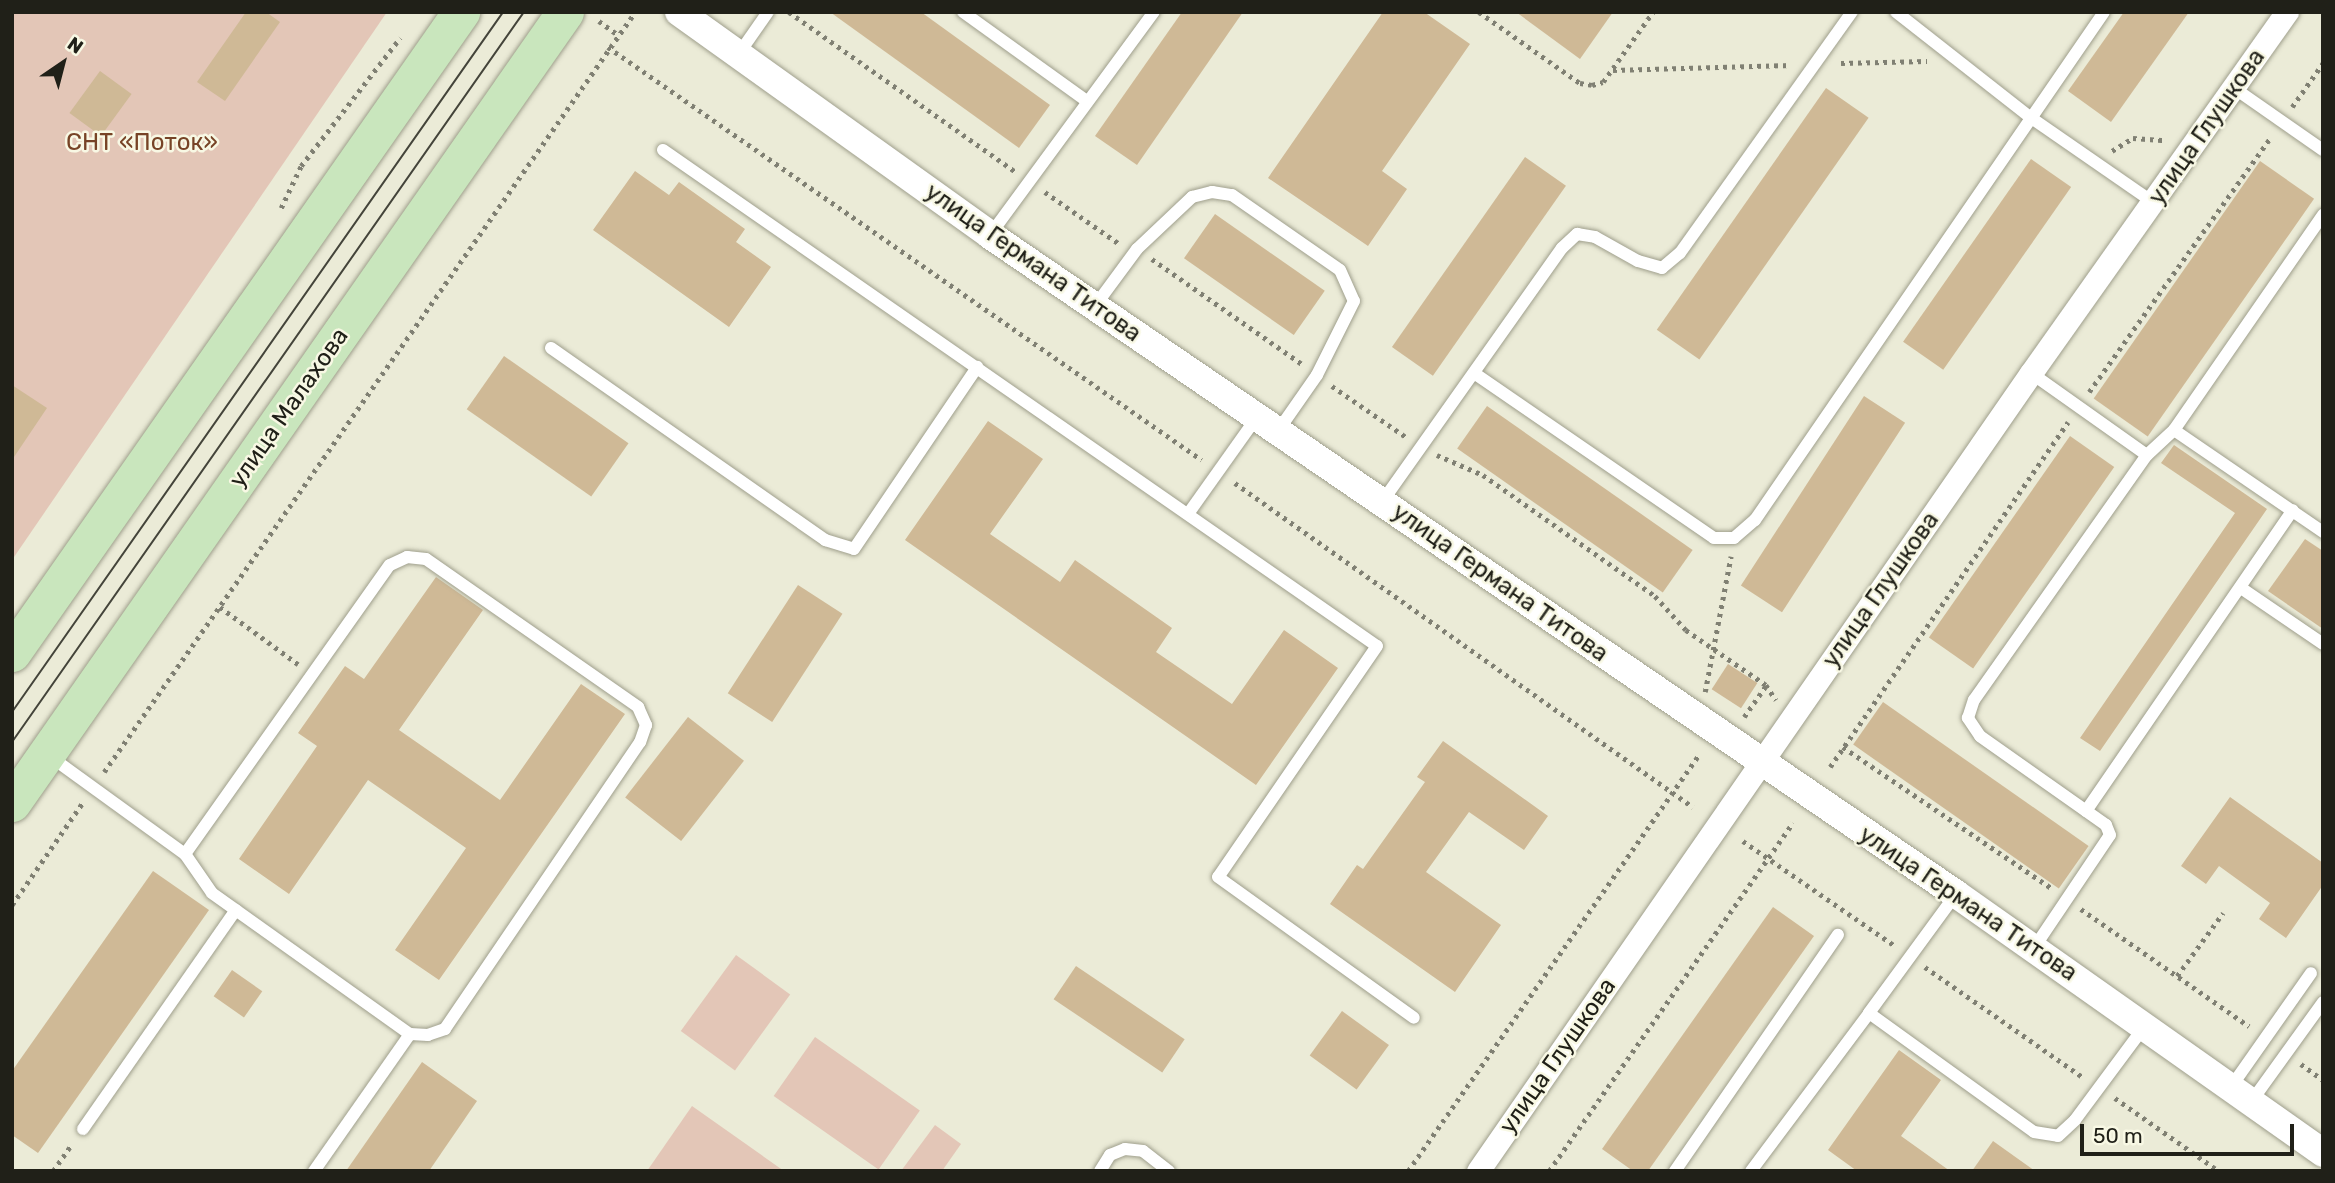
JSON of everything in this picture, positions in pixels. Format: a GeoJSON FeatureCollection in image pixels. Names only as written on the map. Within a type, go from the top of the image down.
{"type":"FeatureCollection","features":[{"type":"Feature","properties":{"kind":"main road"},"geometry":{"type":"LineString","coordinates":[[12,653],[461,12]]}},
{"type":"Feature","properties":{"kind":"main road","name":"улица Малахова"},"geometry":{"type":"LineString","coordinates":[[12,803],[582,17]]}},
{"type":"Feature","properties":{"kind":"street","name":"улица Германа Титова"},"geometry":{"type":"LineString","coordinates":[[679,12],[990,235],[1956,894],[2323,1153]]}},
{"type":"Feature","properties":{"kind":"street","name":"улица Глушкова"},"geometry":{"type":"LineString","coordinates":[[1478,1171],[2031,373],[2287,12]]}},
{"type":"Feature","properties":{"kind":"lane"},"geometry":{"type":"LineString","coordinates":[[737,55],[768,12]]}},
{"type":"Feature","properties":{"kind":"lane"},"geometry":{"type":"LineString","coordinates":[[963,12],[1087,101]]}},
{"type":"Feature","properties":{"kind":"lane"},"geometry":{"type":"LineString","coordinates":[[990,235],[1154,12]]}},
{"type":"Feature","properties":{"kind":"lane"},"geometry":{"type":"LineString","coordinates":[[1382,502],[1562,248],[1577,234],[1595,237],[1638,261],[1662,268],[1680,253],[1852,12]]}},
{"type":"Feature","properties":{"kind":"lane"},"geometry":{"type":"LineString","coordinates":[[1896,12],[2030,117],[2154,203]]}},
{"type":"Feature","properties":{"kind":"lane"},"geometry":{"type":"LineString","coordinates":[[1474,373],[1714,538],[1734,538],[1755,520],[2104,12]]}},
{"type":"Feature","properties":{"kind":"lane"},"geometry":{"type":"LineString","coordinates":[[2234,88],[2323,150]]}},
{"type":"Feature","properties":{"kind":"lane"},"geometry":{"type":"LineString","coordinates":[[663,150],[1377,646],[1217,877],[1414,1018]]}},
{"type":"Feature","properties":{"kind":"lane"},"geometry":{"type":"LineString","coordinates":[[1095,306],[1135,251],[1192,197],[1212,192],[1232,195],[1340,270],[1354,301],[1317,375],[1219,472],[1188,514]]}},
{"type":"Feature","properties":{"kind":"lane"},"geometry":{"type":"LineString","coordinates":[[2034,948],[2108,843],[2106,825],[1980,736],[1968,718],[1974,700],[2147,455],[2174,430],[2323,215]]}},
{"type":"Feature","properties":{"kind":"lane"},"geometry":{"type":"LineString","coordinates":[[551,348],[825,540],[854,549],[976,367]]}},
{"type":"Feature","properties":{"kind":"lane"},"geometry":{"type":"LineString","coordinates":[[2031,373],[2147,455]]}},
{"type":"Feature","properties":{"kind":"lane"},"geometry":{"type":"LineString","coordinates":[[2174,430],[2323,532]]}},
{"type":"Feature","properties":{"kind":"lane"},"geometry":{"type":"LineString","coordinates":[[2086,810],[2293,510]]}},
{"type":"Feature","properties":{"kind":"lane"},"geometry":{"type":"LineString","coordinates":[[47,754],[185,853],[212,893],[410,1034],[428,1035],[445,1029],[640,741],[646,725],[638,707],[426,559],[407,556],[390,565],[185,853]]}},
{"type":"Feature","properties":{"kind":"lane"},"geometry":{"type":"LineString","coordinates":[[2241,589],[2323,645]]}},
{"type":"Feature","properties":{"kind":"lane"},"geometry":{"type":"LineString","coordinates":[[1751,1171],[1956,894]]}},
{"type":"Feature","properties":{"kind":"lane"},"geometry":{"type":"LineString","coordinates":[[83,1129],[236,910]]}},
{"type":"Feature","properties":{"kind":"lane"},"geometry":{"type":"LineString","coordinates":[[1675,1171],[1838,935]]}},
{"type":"Feature","properties":{"kind":"lane"},"geometry":{"type":"LineString","coordinates":[[2241,1095],[2311,973]]}},
{"type":"Feature","properties":{"kind":"lane"},"geometry":{"type":"LineString","coordinates":[[2241,1095],[2323,1002]]}},
{"type":"Feature","properties":{"kind":"lane"},"geometry":{"type":"LineString","coordinates":[[1869,1013],[2034,1132],[2058,1136],[2099,1088],[2144,1026]]}},
{"type":"Feature","properties":{"kind":"lane"},"geometry":{"type":"LineString","coordinates":[[314,1171],[410,1034]]}},
{"type":"Feature","properties":{"kind":"lane"},"geometry":{"type":"LineString","coordinates":[[1100,1171],[1110,1155],[1125,1149],[1143,1152],[1169,1171]]}},
{"type":"Feature","properties":{"kind":"path"},"geometry":{"type":"LineString","coordinates":[[789,12],[1028,181],[1421,447],[1483,475],[1655,596],[1686,631],[1766,685],[1777,701]]}},
{"type":"Feature","properties":{"kind":"path"},"geometry":{"type":"LineString","coordinates":[[1479,12],[1580,83],[1603,82],[1653,12]]}},
{"type":"Feature","properties":{"kind":"path"},"geometry":{"type":"LineString","coordinates":[[12,905],[617,34],[633,15]]}},
{"type":"Feature","properties":{"kind":"path"},"geometry":{"type":"LineString","coordinates":[[582,17],[617,34]]}},
{"type":"Feature","properties":{"kind":"path"},"geometry":{"type":"LineString","coordinates":[[608,47],[1219,472],[1693,807]]}},
{"type":"Feature","properties":{"kind":"path"},"geometry":{"type":"LineString","coordinates":[[1613,70],[1957,60]]}},
{"type":"Feature","properties":{"kind":"path"},"geometry":{"type":"LineString","coordinates":[[2100,166],[2119,143],[2133,138],[2165,140]]}},
{"type":"Feature","properties":{"kind":"path"},"geometry":{"type":"LineString","coordinates":[[1713,700],[1705,694],[1734,538]]}},
{"type":"Feature","properties":{"kind":"path"},"geometry":{"type":"LineString","coordinates":[[220,607],[312,675]]}},
{"type":"Feature","properties":{"kind":"path"},"geometry":{"type":"LineString","coordinates":[[1735,715],[1742,720],[1766,685]]}},
{"type":"Feature","properties":{"kind":"path"},"geometry":{"type":"LineString","coordinates":[[1408,1171],[1698,756]]}},
{"type":"Feature","properties":{"kind":"path"},"geometry":{"type":"LineString","coordinates":[[1549,1171],[1793,823]]}},
{"type":"Feature","properties":{"kind":"path"},"geometry":{"type":"LineString","coordinates":[[1743,841],[2219,1171]]}},
{"type":"Feature","properties":{"kind":"path"},"geometry":{"type":"LineString","coordinates":[[2177,976],[2223,913]]}},
{"type":"Feature","properties":{"kind":"path"},"geometry":{"type":"LineString","coordinates":[[53,1171],[83,1129]]}},
{"type":"Feature","properties":{"kind":"green space","name":"СНТ «Поток»"},"geometry":{"type":"Polygon","coordinates":[[[12,12],[387,12],[12,560],[12,12]]]}},
{"type":"Feature","properties":{"kind":"green space"},"geometry":{"type":"Polygon","coordinates":[[[736,955],[790,994],[735,1070],[681,1031],[736,955]]]}},
{"type":"Feature","properties":{"kind":"green space"},"geometry":{"type":"Polygon","coordinates":[[[815,1037],[920,1110],[879,1169],[774,1096],[815,1037]]]}},
{"type":"Feature","properties":{"kind":"green space"},"geometry":{"type":"Polygon","coordinates":[[[692,1106],[784,1171],[647,1171],[692,1106]]]}},
{"type":"Feature","properties":{"kind":"green space"},"geometry":{"type":"Polygon","coordinates":[[[935,1125],[961,1144],[942,1171],[901,1171],[935,1125]]]}},
{"type":"Feature","properties":{"kind":"building"},"geometry":{"type":"Polygon","coordinates":[[[246,12],[266,12],[280,22],[225,101],[197,82],[246,12]]]}},
{"type":"Feature","properties":{"kind":"building"},"geometry":{"type":"Polygon","coordinates":[[[830,12],[921,12],[1050,105],[1019,148],[830,12]]]}},
{"type":"Feature","properties":{"kind":"building"},"geometry":{"type":"Polygon","coordinates":[[[1182,12],[1243,12],[1137,165],[1095,136],[1182,12]]]}},
{"type":"Feature","properties":{"kind":"building"},"geometry":{"type":"Polygon","coordinates":[[[1383,12],[1424,12],[1470,44],[1382,171],[1407,189],[1368,246],[1268,178],[1383,12]]]}},
{"type":"Feature","properties":{"kind":"building"},"geometry":{"type":"Polygon","coordinates":[[[1516,12],[1613,12],[1580,59],[1516,12]]]}},
{"type":"Feature","properties":{"kind":"building"},"geometry":{"type":"Polygon","coordinates":[[[2124,12],[2189,12],[2111,122],[2068,91],[2124,12]]]}},
{"type":"Feature","properties":{"kind":"building"},"geometry":{"type":"Polygon","coordinates":[[[100,71],[132,94],[101,136],[69,113],[100,71]]]}},
{"type":"Feature","properties":{"kind":"building"},"geometry":{"type":"Polygon","coordinates":[[[1826,88],[1869,118],[1699,359],[1657,330],[1826,88]]]}},
{"type":"Feature","properties":{"kind":"building"},"geometry":{"type":"Polygon","coordinates":[[[1525,157],[1566,186],[1433,376],[1392,347],[1525,157]]]}},
{"type":"Feature","properties":{"kind":"building"},"geometry":{"type":"Polygon","coordinates":[[[2031,159],[2071,187],[1943,370],[1903,342],[2031,159]]]}},
{"type":"Feature","properties":{"kind":"building"},"geometry":{"type":"Polygon","coordinates":[[[2260,161],[2314,199],[2148,436],[2094,399],[2260,161]]]}},
{"type":"Feature","properties":{"kind":"building"},"geometry":{"type":"Polygon","coordinates":[[[635,171],[669,195],[679,182],[745,229],[736,242],[771,267],[729,327],[593,230],[635,171]]]}},
{"type":"Feature","properties":{"kind":"building"},"geometry":{"type":"Polygon","coordinates":[[[1215,214],[1325,291],[1294,335],[1184,258],[1215,214]]]}},
{"type":"Feature","properties":{"kind":"building"},"geometry":{"type":"Polygon","coordinates":[[[504,356],[629,443],[591,496],[467,409],[504,356]]]}},
{"type":"Feature","properties":{"kind":"building"},"geometry":{"type":"Polygon","coordinates":[[[12,385],[47,408],[12,460],[12,385]]]}},
{"type":"Feature","properties":{"kind":"building"},"geometry":{"type":"Polygon","coordinates":[[[1864,396],[1905,423],[1782,612],[1741,586],[1864,396]]]}},
{"type":"Feature","properties":{"kind":"building"},"geometry":{"type":"Polygon","coordinates":[[[1487,406],[1693,550],[1663,593],[1457,449],[1487,406]]]}},
{"type":"Feature","properties":{"kind":"building"},"geometry":{"type":"Polygon","coordinates":[[[988,421],[1043,459],[990,534],[1060,582],[1075,560],[1172,628],[1156,652],[1232,704],[1284,630],[1338,668],[1256,785],[905,540],[988,421]]]}},
{"type":"Feature","properties":{"kind":"building"},"geometry":{"type":"Polygon","coordinates":[[[2070,436],[2114,467],[1973,668],[1929,638],[2070,436]]]}},
{"type":"Feature","properties":{"kind":"building"},"geometry":{"type":"Polygon","coordinates":[[[2174,445],[2267,509],[2100,751],[2080,738],[2235,513],[2161,463],[2174,445]]]}},
{"type":"Feature","properties":{"kind":"building"},"geometry":{"type":"Polygon","coordinates":[[[2305,539],[2323,551],[2323,629],[2268,591],[2305,539]]]}},
{"type":"Feature","properties":{"kind":"building"},"geometry":{"type":"Polygon","coordinates":[[[436,577],[483,610],[399,730],[500,800],[581,684],[625,714],[439,980],[395,950],[466,848],[368,780],[289,894],[239,859],[317,746],[298,733],[345,666],[364,679],[436,577]]]}},
{"type":"Feature","properties":{"kind":"building"},"geometry":{"type":"Polygon","coordinates":[[[798,585],[842,614],[772,722],[728,693],[798,585]]]}},
{"type":"Feature","properties":{"kind":"building"},"geometry":{"type":"Polygon","coordinates":[[[1728,664],[1757,683],[1741,708],[1712,689],[1728,664]]]}},
{"type":"Feature","properties":{"kind":"building"},"geometry":{"type":"Polygon","coordinates":[[[1883,702],[2089,846],[2059,889],[1853,745],[1883,702]]]}},
{"type":"Feature","properties":{"kind":"building"},"geometry":{"type":"Polygon","coordinates":[[[688,717],[744,761],[681,841],[625,797],[688,717]]]}},
{"type":"Feature","properties":{"kind":"building"},"geometry":{"type":"Polygon","coordinates":[[[1443,741],[1548,816],[1524,850],[1469,812],[1426,872],[1501,925],[1455,992],[1330,904],[1357,865],[1363,869],[1425,782],[1417,777],[1443,741]]]}},
{"type":"Feature","properties":{"kind":"building"},"geometry":{"type":"Polygon","coordinates":[[[2230,797],[2323,863],[2323,885],[2286,938],[2259,919],[2270,903],[2219,866],[2206,884],[2181,866],[2230,797]]]}},
{"type":"Feature","properties":{"kind":"building"},"geometry":{"type":"Polygon","coordinates":[[[153,871],[209,910],[38,1153],[12,1135],[12,1071],[153,871]]]}},
{"type":"Feature","properties":{"kind":"building"},"geometry":{"type":"Polygon","coordinates":[[[1773,907],[1814,936],[1648,1171],[1633,1171],[1602,1149],[1773,907]]]}},
{"type":"Feature","properties":{"kind":"building"},"geometry":{"type":"Polygon","coordinates":[[[1076,966],[1185,1039],[1162,1072],[1054,999],[1076,966]]]}},
{"type":"Feature","properties":{"kind":"building"},"geometry":{"type":"Polygon","coordinates":[[[232,970],[262,991],[244,1017],[214,996],[232,970]]]}},
{"type":"Feature","properties":{"kind":"building"},"geometry":{"type":"Polygon","coordinates":[[[1342,1011],[1389,1045],[1357,1090],[1310,1055],[1342,1011]]]}},
{"type":"Feature","properties":{"kind":"building"},"geometry":{"type":"Polygon","coordinates":[[[1899,1050],[1941,1080],[1901,1136],[1950,1171],[1857,1171],[1828,1150],[1899,1050]]]}},
{"type":"Feature","properties":{"kind":"building"},"geometry":{"type":"Polygon","coordinates":[[[422,1062],[477,1101],[429,1171],[346,1171],[422,1062]]]}},
{"type":"Feature","properties":{"kind":"building"},"geometry":{"type":"Polygon","coordinates":[[[1993,1141],[2035,1171],[1972,1171],[1993,1141]]]}},
{"type":"Feature","properties":{"kind":"tram line"},"geometry":{"type":"LineString","coordinates":[[12,712],[503,12]]}},
{"type":"Feature","properties":{"kind":"tram line"},"geometry":{"type":"LineString","coordinates":[[12,742],[524,12]]}}]}
